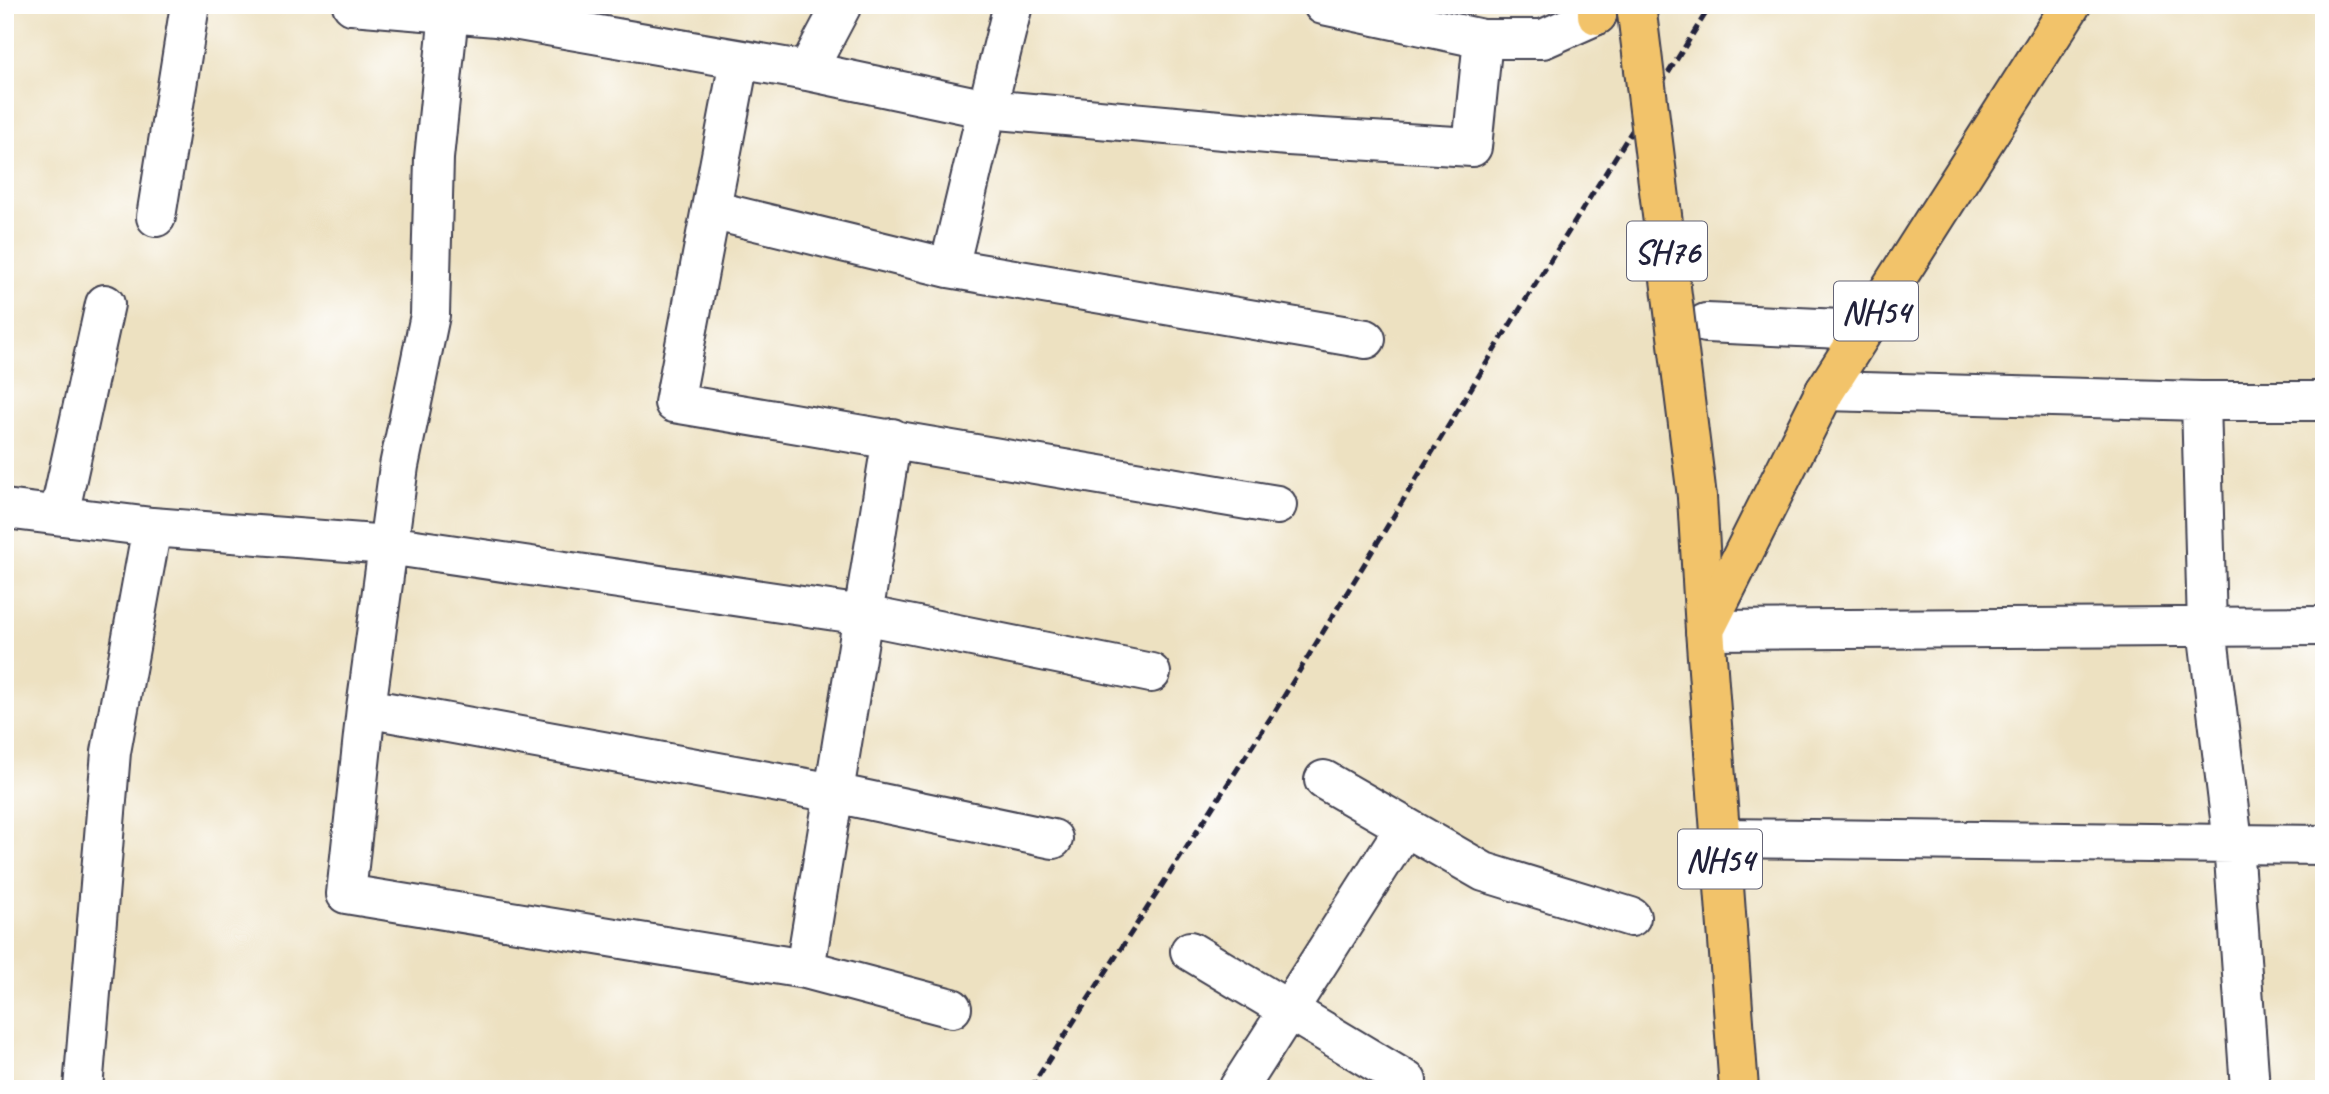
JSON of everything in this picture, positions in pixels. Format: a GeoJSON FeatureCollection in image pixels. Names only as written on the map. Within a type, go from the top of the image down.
{"type":"FeatureCollection","features":[{"type":"Feature","properties":{"kind":"main road","name":"SH76"},"geometry":{"type":"LineString","coordinates":[[1636,5],[1697,497],[1704,629]]}},
{"type":"Feature","properties":{"kind":"main road","name":"NH54"},"geometry":{"type":"LineString","coordinates":[[1739,1089],[1704,629],[1825,391],[2071,5]]}},
{"type":"Feature","properties":{"kind":"street"},"geometry":{"type":"LineString","coordinates":[[156,217],[190,5]]}},
{"type":"Feature","properties":{"kind":"street"},"geometry":{"type":"LineString","coordinates":[[352,5],[449,13],[499,11],[739,61],[807,71],[986,108],[1288,136],[1472,147],[1483,39]]}},
{"type":"Feature","properties":{"kind":"street"},"geometry":{"type":"LineString","coordinates":[[807,71],[842,5]]}},
{"type":"Feature","properties":{"kind":"street"},"geometry":{"type":"LineString","coordinates":[[949,268],[1013,5]]}},
{"type":"Feature","properties":{"kind":"street"},"geometry":{"type":"LineString","coordinates":[[1323,5],[1483,39],[1542,39],[1597,10]]}},
{"type":"Feature","properties":{"kind":"street"},"geometry":{"type":"LineString","coordinates":[[449,13],[434,158],[430,315],[398,466],[366,708],[346,894],[805,969],[952,1008]]}},
{"type":"Feature","properties":{"kind":"street"},"geometry":{"type":"LineString","coordinates":[[739,61],[674,402],[1278,505]]}},
{"type":"Feature","properties":{"kind":"street"},"geometry":{"type":"LineString","coordinates":[[711,210],[949,268],[1366,339]]}},
{"type":"Feature","properties":{"kind":"street"},"geometry":{"type":"LineString","coordinates":[[59,515],[104,304]]}},
{"type":"Feature","properties":{"kind":"street"},"geometry":{"type":"LineString","coordinates":[[1706,323],[1864,330]]}},
{"type":"Feature","properties":{"kind":"street"},"geometry":{"type":"LineString","coordinates":[[1825,391],[2201,401],[2324,401]]}},
{"type":"Feature","properties":{"kind":"street"},"geometry":{"type":"LineString","coordinates":[[2201,401],[2207,628],[2233,843],[2250,1089]]}},
{"type":"Feature","properties":{"kind":"street"},"geometry":{"type":"LineString","coordinates":[[805,969],[892,438]]}},
{"type":"Feature","properties":{"kind":"street"},"geometry":{"type":"LineString","coordinates":[[5,509],[152,527],[388,545],[863,615],[1150,673]]}},
{"type":"Feature","properties":{"kind":"street"},"geometry":{"type":"LineString","coordinates":[[83,1089],[111,752],[152,527]]}},
{"type":"Feature","properties":{"kind":"street"},"geometry":{"type":"LineString","coordinates":[[1704,629],[2324,626]]}},
{"type":"Feature","properties":{"kind":"street"},"geometry":{"type":"LineString","coordinates":[[366,708],[834,793],[1052,838]]}},
{"type":"Feature","properties":{"kind":"street"},"geometry":{"type":"LineString","coordinates":[[1324,780],[1484,872],[1631,916]]}},
{"type":"Feature","properties":{"kind":"street"},"geometry":{"type":"LineString","coordinates":[[1238,1089],[1405,827]]}},
{"type":"Feature","properties":{"kind":"street"},"geometry":{"type":"LineString","coordinates":[[1719,838],[2324,845]]}},
{"type":"Feature","properties":{"kind":"street"},"geometry":{"type":"LineString","coordinates":[[1190,951],[1407,1081]]}},
{"type":"Feature","properties":{"kind":"railway"},"geometry":{"type":"LineString","coordinates":[[1030,1089],[1275,711],[1503,336],[1711,5]]}}]}
